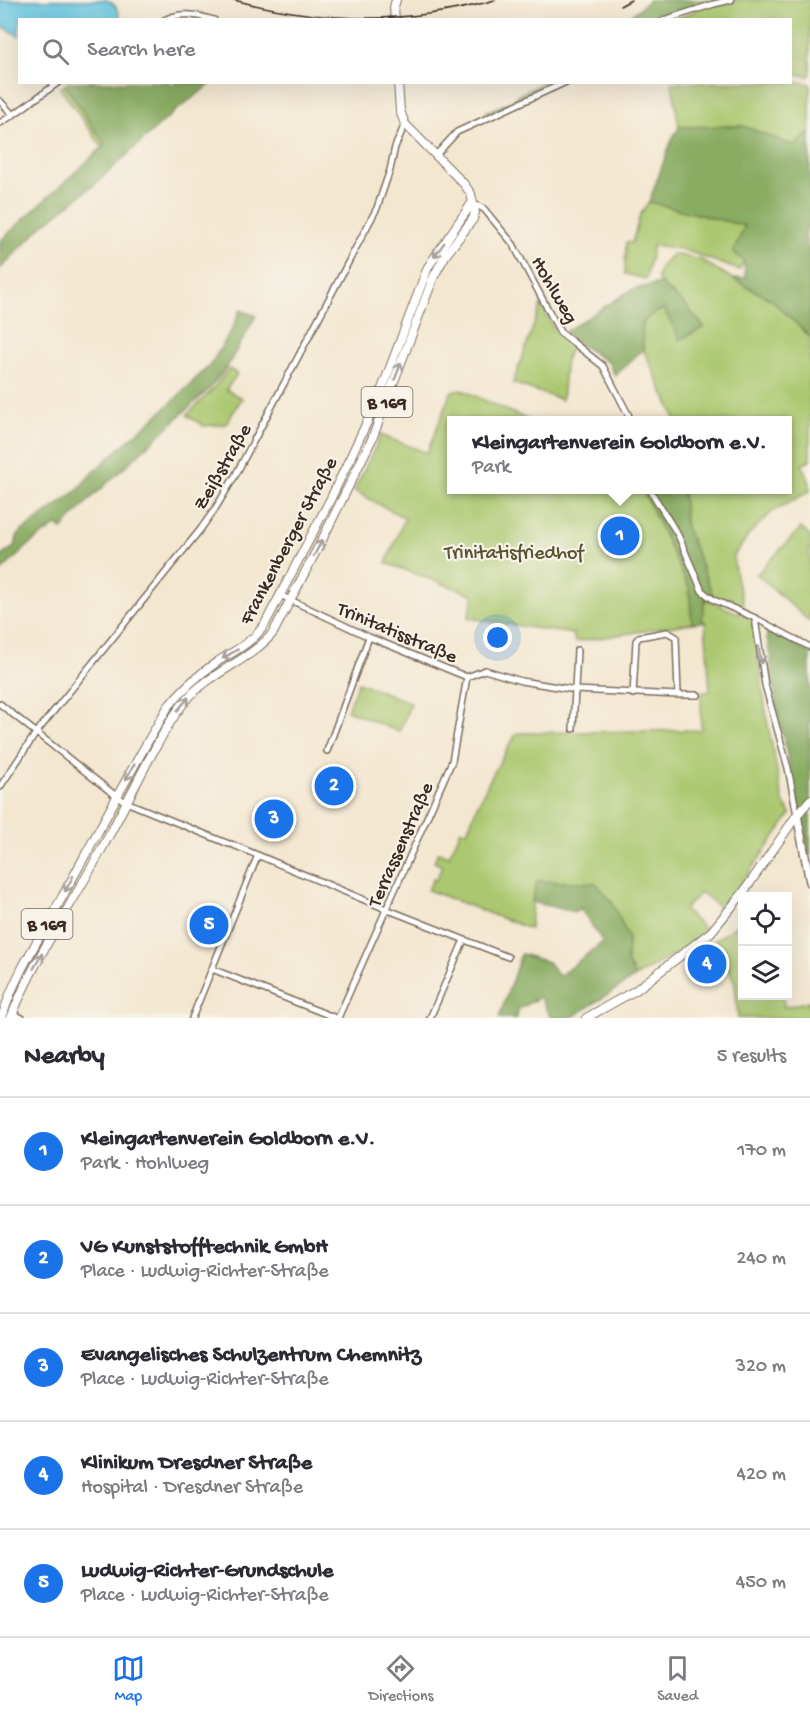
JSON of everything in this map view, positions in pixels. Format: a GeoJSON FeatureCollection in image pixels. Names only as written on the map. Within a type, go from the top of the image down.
{"type":"FeatureCollection","features":[{"type":"Feature","properties":{"kind":"main road"},"geometry":{"type":"LineString","coordinates":[[395,18],[396,0]]}},
{"type":"Feature","properties":{"kind":"main road"},"geometry":{"type":"LineString","coordinates":[[398,84],[400,111],[405,124],[464,184],[471,194],[472,203]]}},
{"type":"Feature","properties":{"kind":"main road","name":"Frankenberger Straße"},"geometry":{"type":"LineString","coordinates":[[2,1012],[27,957],[159,721],[178,693],[190,682],[245,646],[256,637],[265,624],[331,498],[380,397],[428,267],[472,203]]}},
{"type":"Feature","properties":{"kind":"main road","name":"Frankenberger Straße"},"geometry":{"type":"LineString","coordinates":[[12,1016],[32,972],[75,899],[167,726],[196,690],[263,645],[273,633],[372,440],[434,276],[445,256],[473,219],[475,212],[472,203]]}},
{"type":"Feature","properties":{"kind":"main road"},"geometry":{"type":"LineString","coordinates":[[586,1018],[636,990],[711,932],[743,893],[810,800]]}},
{"type":"Feature","properties":{"kind":"street"},"geometry":{"type":"LineString","coordinates":[[670,18],[731,0]]}},
{"type":"Feature","properties":{"kind":"street"},"geometry":{"type":"LineString","coordinates":[[168,18],[182,14],[203,18]]}},
{"type":"Feature","properties":{"kind":"street"},"geometry":{"type":"LineString","coordinates":[[0,123],[56,84]]}},
{"type":"Feature","properties":{"kind":"street"},"geometry":{"type":"LineString","coordinates":[[435,156],[457,132],[562,84]]}},
{"type":"Feature","properties":{"kind":"street"},"geometry":{"type":"LineString","coordinates":[[0,101],[13,115]]}},
{"type":"Feature","properties":{"kind":"street","name":"Zeißstraße"},"geometry":{"type":"LineString","coordinates":[[0,787],[36,733],[201,530],[231,484],[377,208],[395,147],[405,124]]}},
{"type":"Feature","properties":{"kind":"street","name":"Hohlweg"},"geometry":{"type":"LineString","coordinates":[[472,203],[484,209],[513,244],[560,332],[603,366],[629,416]]}},
{"type":"Feature","properties":{"kind":"street"},"geometry":{"type":"LineString","coordinates":[[651,494],[678,535],[702,591],[714,600],[755,618],[810,647]]}},
{"type":"Feature","properties":{"kind":"street","name":"Trinitatisstraße"},"geometry":{"type":"LineString","coordinates":[[280,595],[369,638],[467,677],[485,670],[521,681],[576,690],[698,695]]}},
{"type":"Feature","properties":{"kind":"street"},"geometry":{"type":"LineString","coordinates":[[755,618],[767,692],[788,768],[810,882]]}},
{"type":"Feature","properties":{"kind":"street"},"geometry":{"type":"LineString","coordinates":[[633,693],[636,641],[639,637],[667,632],[676,637],[678,695]]}},
{"type":"Feature","properties":{"kind":"street"},"geometry":{"type":"LineString","coordinates":[[327,751],[369,638]]}},
{"type":"Feature","properties":{"kind":"street"},"geometry":{"type":"LineString","coordinates":[[573,729],[577,650]]}},
{"type":"Feature","properties":{"kind":"street","name":"Terrassenstraße"},"geometry":{"type":"LineString","coordinates":[[337,1018],[452,761],[467,677]]}},
{"type":"Feature","properties":{"kind":"street"},"geometry":{"type":"LineString","coordinates":[[0,704],[126,802],[508,957]]}},
{"type":"Feature","properties":{"kind":"street"},"geometry":{"type":"LineString","coordinates":[[192,1018],[258,855]]}},
{"type":"Feature","properties":{"kind":"street"},"geometry":{"type":"LineString","coordinates":[[430,1018],[464,940]]}},
{"type":"Feature","properties":{"kind":"street"},"geometry":{"type":"LineString","coordinates":[[212,969],[337,1018]]}},
{"type":"Feature","properties":{"kind":"street"},"geometry":{"type":"LineString","coordinates":[[12,1016],[22,1018]]}},
{"type":"Feature","properties":{"kind":"green space"},"geometry":{"type":"Polygon","coordinates":[[[649,0],[692,0],[693,4],[691,7],[658,18],[628,18],[649,0]]]}},
{"type":"Feature","properties":{"kind":"green space"},"geometry":{"type":"Polygon","coordinates":[[[691,0],[810,0],[810,76],[792,74],[792,18],[678,18],[695,11],[691,0]]]}},
{"type":"Feature","properties":{"kind":"green space"},"geometry":{"type":"Polygon","coordinates":[[[792,82],[810,84],[810,132],[795,146],[743,126],[679,127],[672,84],[792,84],[792,82]]]}},
{"type":"Feature","properties":{"kind":"green space"},"geometry":{"type":"Polygon","coordinates":[[[211,84],[174,112],[95,184],[42,226],[0,269],[0,241],[105,145],[65,85],[211,84]]]}},
{"type":"Feature","properties":{"kind":"green space"},"geometry":{"type":"Polygon","coordinates":[[[540,84],[555,84],[487,114],[486,112],[517,99],[516,96],[540,84]]]}},
{"type":"Feature","properties":{"kind":"green space"},"geometry":{"type":"Polygon","coordinates":[[[65,85],[105,144],[102,147],[60,88],[65,85]]]}},
{"type":"Feature","properties":{"kind":"green space"},"geometry":{"type":"Polygon","coordinates":[[[743,126],[794,146],[810,132],[810,217],[805,236],[810,256],[810,337],[772,300],[733,279],[745,278],[744,261],[733,252],[745,226],[649,202],[671,142],[679,127],[743,126]]]}},
{"type":"Feature","properties":{"kind":"green space"},"geometry":{"type":"Polygon","coordinates":[[[649,202],[745,226],[733,252],[744,261],[739,270],[681,249],[653,245],[646,279],[625,274],[626,242],[632,243],[640,215],[649,202]]]}},
{"type":"Feature","properties":{"kind":"green space"},"geometry":{"type":"Polygon","coordinates":[[[673,254],[701,260],[772,300],[810,337],[810,460],[802,465],[810,483],[810,491],[772,512],[751,532],[733,557],[745,610],[714,598],[685,524],[683,494],[792,494],[792,416],[674,416],[643,349],[642,325],[649,315],[664,309],[704,327],[687,307],[660,283],[657,277],[661,266],[673,254]]]}},
{"type":"Feature","properties":{"kind":"green space"},"geometry":{"type":"Polygon","coordinates":[[[660,283],[687,307],[704,327],[680,340],[664,309],[649,316],[643,323],[643,349],[615,376],[609,363],[563,333],[631,290],[660,283]]]}},
{"type":"Feature","properties":{"kind":"green space"},"geometry":{"type":"Polygon","coordinates":[[[541,305],[554,329],[570,349],[566,358],[562,400],[513,383],[541,305]]]}},
{"type":"Feature","properties":{"kind":"green space"},"geometry":{"type":"Polygon","coordinates":[[[240,310],[256,316],[227,367],[210,388],[89,500],[62,529],[57,525],[31,543],[0,572],[0,557],[15,546],[18,534],[75,492],[96,469],[171,403],[211,364],[233,328],[240,310]]]}},
{"type":"Feature","properties":{"kind":"green space"},"geometry":{"type":"Polygon","coordinates":[[[229,369],[237,374],[226,390],[242,398],[226,424],[204,426],[187,415],[213,389],[229,369]]]}},
{"type":"Feature","properties":{"kind":"green space","name":"Trinitatisfriedhof"},"geometry":{"type":"Polygon","coordinates":[[[460,389],[519,416],[447,416],[447,494],[645,494],[689,588],[692,623],[575,642],[573,634],[468,618],[474,595],[386,563],[405,518],[354,491],[381,435],[427,453],[451,392],[460,389]]]}},
{"type":"Feature","properties":{"kind":"green space"},"geometry":{"type":"Polygon","coordinates":[[[645,494],[683,494],[685,524],[714,598],[705,599],[702,620],[705,622],[692,623],[689,588],[645,494]]]}},
{"type":"Feature","properties":{"kind":"green space"},"geometry":{"type":"Polygon","coordinates":[[[801,528],[810,536],[810,622],[757,574],[801,528]]]}},
{"type":"Feature","properties":{"kind":"green space"},"geometry":{"type":"Polygon","coordinates":[[[705,599],[753,619],[767,720],[783,802],[791,814],[722,910],[701,892],[684,910],[705,929],[683,949],[635,977],[627,962],[628,937],[537,881],[532,902],[530,929],[428,890],[433,879],[436,880],[442,866],[434,862],[438,852],[449,856],[461,830],[467,831],[489,781],[517,733],[701,730],[701,693],[710,691],[705,622],[702,620],[705,599]]]}},
{"type":"Feature","properties":{"kind":"green space"},"geometry":{"type":"Polygon","coordinates":[[[766,629],[810,653],[810,860],[777,709],[766,629]]]}},
{"type":"Feature","properties":{"kind":"green space"},"geometry":{"type":"Polygon","coordinates":[[[358,682],[411,703],[399,732],[347,710],[358,682]]]}},
{"type":"Feature","properties":{"kind":"green space"},"geometry":{"type":"Polygon","coordinates":[[[537,881],[596,883],[612,902],[628,937],[627,962],[635,977],[571,1018],[551,1018],[540,997],[518,1009],[517,1018],[499,1018],[521,954],[548,962],[559,976],[603,942],[580,908],[575,912],[532,902],[537,881]]]}},
{"type":"Feature","properties":{"kind":"green space"},"geometry":{"type":"Polygon","coordinates":[[[738,925],[738,1000],[783,1000],[784,1007],[810,1001],[810,1018],[738,1018],[735,983],[715,940],[738,925]]]}},
{"type":"Feature","properties":{"kind":"water"},"geometry":{"type":"Polygon","coordinates":[[[0,0],[106,0],[116,7],[120,18],[18,18],[18,35],[0,25],[0,0]]]}},
{"type":"Feature","properties":{"kind":"railway"},"geometry":{"type":"LineString","coordinates":[[234,0],[299,13],[364,18],[430,14],[495,0]]}},
{"type":"Feature","properties":{"kind":"railway"},"geometry":{"type":"LineString","coordinates":[[620,6],[631,0]]}},
{"type":"Feature","properties":{"kind":"place","name":"Kleingartenverein Goldborn e.V."},"geometry":{"type":"Point","coordinates":[620,536]}},
{"type":"Feature","properties":{"kind":"place","name":"VG Kunststofftechnik GmbH"},"geometry":{"type":"Point","coordinates":[334,786]}},
{"type":"Feature","properties":{"kind":"place","name":"Evangelisches Schulzentrum Chemnitz"},"geometry":{"type":"Point","coordinates":[274,819]}},
{"type":"Feature","properties":{"kind":"place","name":"Ludwig-Richter-Grundschule"},"geometry":{"type":"Point","coordinates":[209,925]}},
{"type":"Feature","properties":{"kind":"place","name":"Klinikum Dresdner Straße"},"geometry":{"type":"Point","coordinates":[707,964]}}]}
